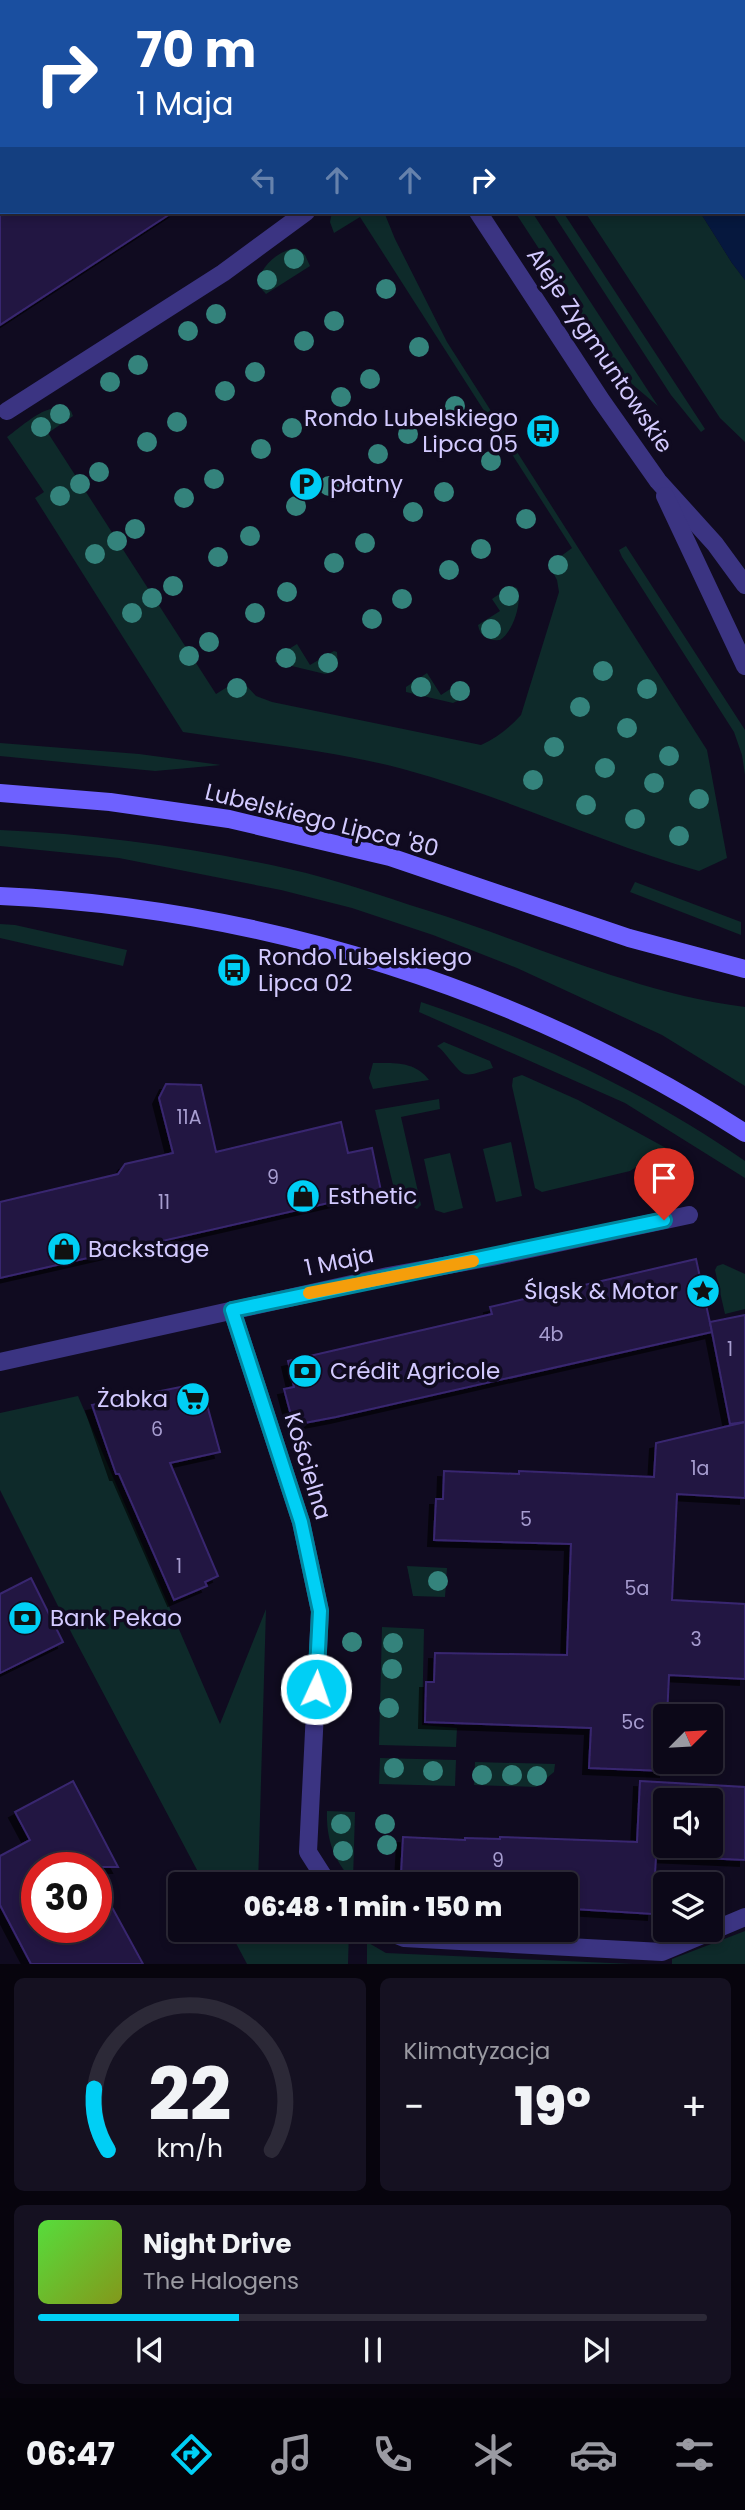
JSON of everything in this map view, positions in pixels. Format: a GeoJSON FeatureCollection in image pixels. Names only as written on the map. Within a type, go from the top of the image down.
{"type":"FeatureCollection","features":[{"type":"Feature","properties":{"kind":"main road","name":"Lubelskiego Lipca '80"},"geometry":{"type":"LineString","coordinates":[[0,793],[110,802],[229,819],[390,858],[629,938],[745,969]]}},
{"type":"Feature","properties":{"kind":"main road"},"geometry":{"type":"LineString","coordinates":[[0,897],[116,905],[211,921],[282,935],[394,967],[515,1011],[612,1055],[745,1133]]}},
{"type":"Feature","properties":{"kind":"street"},"geometry":{"type":"LineString","coordinates":[[7,411],[223,273],[303,214]]}},
{"type":"Feature","properties":{"kind":"street","name":"Aleje Zygmuntowskie"},"geometry":{"type":"LineString","coordinates":[[479,214],[601,400],[658,481],[715,544],[745,585]]}},
{"type":"Feature","properties":{"kind":"street","name":"Aleje Zygmuntowskie"},"geometry":{"type":"LineString","coordinates":[[658,481],[745,666]]}},
{"type":"Feature","properties":{"kind":"street","name":"1 Maja"},"geometry":{"type":"LineString","coordinates":[[0,1362],[232,1310],[689,1215]]}},
{"type":"Feature","properties":{"kind":"street","name":"Kościelna"},"geometry":{"type":"LineString","coordinates":[[232,1310],[301,1522],[320,1611],[308,1852],[321,1872]]}},
{"type":"Feature","properties":{"kind":"street"},"geometry":{"type":"LineString","coordinates":[[478,1942],[662,1952],[745,1917]]}},
{"type":"Feature","properties":{"kind":"green space"},"geometry":{"type":"Polygon","coordinates":[[[332,214],[385,214],[447,342],[707,750],[727,858],[699,871],[624,847],[478,792],[403,769],[321,752],[183,732],[35,498],[44,492],[7,437],[46,410],[63,408],[71,411],[73,416],[48,433],[216,694],[237,681],[242,681],[256,696],[272,702],[481,745],[512,724],[521,715],[559,592],[557,580],[549,565],[572,548],[360,217],[334,233],[330,222],[332,214]]]}},
{"type":"Feature","properties":{"kind":"green space"},"geometry":{"type":"Polygon","coordinates":[[[516,214],[533,214],[658,406],[626,379],[516,214]]]}},
{"type":"Feature","properties":{"kind":"green space"},"geometry":{"type":"Polygon","coordinates":[[[553,214],[564,214],[705,429],[701,432],[671,395],[553,214]]]}},
{"type":"Feature","properties":{"kind":"green space"},"geometry":{"type":"Polygon","coordinates":[[[586,214],[701,214],[745,280],[745,442],[720,418],[586,214]]]}},
{"type":"Feature","properties":{"kind":"green space"},"geometry":{"type":"Polygon","coordinates":[[[296,248],[305,255],[310,266],[266,294],[258,285],[262,272],[277,256],[296,248]]]}},
{"type":"Feature","properties":{"kind":"green space"},"geometry":{"type":"Polygon","coordinates":[[[626,546],[745,730],[745,775],[734,732],[622,557],[619,550],[626,546]]]}},
{"type":"Feature","properties":{"kind":"green space"},"geometry":{"type":"Polygon","coordinates":[[[511,586],[517,588],[519,594],[513,623],[500,640],[489,639],[481,633],[478,625],[500,611],[492,599],[511,586]]]}},
{"type":"Feature","properties":{"kind":"green space"},"geometry":{"type":"Polygon","coordinates":[[[297,644],[310,665],[334,651],[337,652],[338,666],[325,674],[275,662],[276,657],[297,644]]]}},
{"type":"Feature","properties":{"kind":"green space"},"geometry":{"type":"Polygon","coordinates":[[[427,673],[441,695],[465,682],[470,688],[468,696],[453,703],[406,692],[406,687],[427,673]]]}},
{"type":"Feature","properties":{"kind":"green space"},"geometry":{"type":"Polygon","coordinates":[[[0,743],[139,754],[221,765],[155,771],[0,756],[0,743]]]}},
{"type":"Feature","properties":{"kind":"green space"},"geometry":{"type":"Polygon","coordinates":[[[0,830],[145,843],[306,873],[466,923],[623,979],[663,991],[745,1007],[745,1086],[662,1035],[517,968],[433,935],[352,908],[281,890],[119,858],[0,846],[0,830]]]}},
{"type":"Feature","properties":{"kind":"green space"},"geometry":{"type":"Polygon","coordinates":[[[635,882],[741,922],[741,935],[630,892],[635,882]]]}},
{"type":"Feature","properties":{"kind":"green space"},"geometry":{"type":"Polygon","coordinates":[[[0,924],[127,950],[123,966],[0,938],[0,924]]]}},
{"type":"Feature","properties":{"kind":"green space"},"geometry":{"type":"Polygon","coordinates":[[[421,1002],[505,1033],[630,1091],[708,1136],[745,1161],[745,1178],[625,1103],[419,1012],[421,1002]]]}},
{"type":"Feature","properties":{"kind":"green space"},"geometry":{"type":"Polygon","coordinates":[[[444,1042],[490,1061],[493,1068],[471,1074],[462,1073],[437,1046],[444,1042]]]}},
{"type":"Feature","properties":{"kind":"green space"},"geometry":{"type":"Polygon","coordinates":[[[373,1063],[411,1066],[429,1080],[373,1089],[369,1078],[373,1063]]]}},
{"type":"Feature","properties":{"kind":"green space"},"geometry":{"type":"Polygon","coordinates":[[[522,1075],[578,1100],[666,1148],[630,1171],[542,1192],[535,1188],[512,1086],[513,1078],[522,1075]]]}},
{"type":"Feature","properties":{"kind":"green space"},"geometry":{"type":"Polygon","coordinates":[[[439,1099],[440,1109],[401,1117],[421,1205],[417,1209],[396,1197],[375,1110],[439,1099]]]}},
{"type":"Feature","properties":{"kind":"green space"},"geometry":{"type":"Polygon","coordinates":[[[511,1142],[522,1196],[496,1202],[483,1149],[511,1142]]]}},
{"type":"Feature","properties":{"kind":"green space"},"geometry":{"type":"Polygon","coordinates":[[[450,1153],[463,1208],[444,1213],[435,1210],[424,1159],[450,1153]]]}},
{"type":"Feature","properties":{"kind":"green space"},"geometry":{"type":"Polygon","coordinates":[[[723,1264],[745,1274],[745,1309],[725,1314],[715,1270],[723,1264]]]}},
{"type":"Feature","properties":{"kind":"green space"},"geometry":{"type":"Polygon","coordinates":[[[78,1396],[220,1724],[266,1609],[258,1872],[198,1872],[73,1636],[0,1490],[0,1413],[78,1396]]]}},
{"type":"Feature","properties":{"kind":"green space"},"geometry":{"type":"Polygon","coordinates":[[[407,1566],[447,1568],[445,1597],[413,1596],[407,1566]]]}},
{"type":"Feature","properties":{"kind":"green space"},"geometry":{"type":"Polygon","coordinates":[[[382,1627],[424,1629],[422,1725],[457,1728],[456,1747],[379,1745],[382,1627]]]}},
{"type":"Feature","properties":{"kind":"green space"},"geometry":{"type":"Polygon","coordinates":[[[380,1758],[456,1760],[455,1786],[379,1784],[380,1758]]]}},
{"type":"Feature","properties":{"kind":"green space"},"geometry":{"type":"Polygon","coordinates":[[[475,1762],[555,1764],[554,1772],[536,1787],[474,1785],[475,1762]]]}},
{"type":"Feature","properties":{"kind":"green space"},"geometry":{"type":"Polygon","coordinates":[[[327,1811],[355,1812],[353,1872],[346,1872],[341,1866],[332,1849],[327,1811]]]}},
{"type":"Feature","properties":{"kind":"green space"},"geometry":{"type":"Polygon","coordinates":[[[745,1931],[745,1964],[672,1964],[672,1959],[716,1942],[723,1942],[723,1939],[745,1931]]]}},
{"type":"Feature","properties":{"kind":"green space"},"geometry":{"type":"Polygon","coordinates":[[[235,1942],[349,1942],[348,1964],[247,1964],[235,1942]]]}},
{"type":"Feature","properties":{"kind":"green space"},"geometry":{"type":"Polygon","coordinates":[[[367,1942],[386,1953],[633,1964],[367,1964],[367,1942]]]}},
{"type":"Feature","properties":{"kind":"water"},"geometry":{"type":"Polygon","coordinates":[[[701,214],[745,214],[745,280],[701,214]]]}},
{"type":"Feature","properties":{"kind":"building"},"geometry":{"type":"Polygon","coordinates":[[[0,214],[170,214],[0,325],[0,214]]]}},
{"type":"Feature","properties":{"kind":"building"},"geometry":{"type":"Polygon","coordinates":[[[166,1084],[201,1085],[216,1152],[341,1122],[348,1153],[372,1148],[381,1191],[0,1278],[0,1202],[118,1174],[125,1164],[173,1153],[159,1098],[166,1084]]]}},
{"type":"Feature","properties":{"kind":"building"},"geometry":{"type":"Polygon","coordinates":[[[696,1259],[712,1332],[336,1417],[299,1424],[298,1418],[292,1419],[284,1389],[294,1387],[288,1361],[492,1314],[490,1307],[696,1259]]]}},
{"type":"Feature","properties":{"kind":"building"},"geometry":{"type":"Polygon","coordinates":[[[745,1315],[745,1422],[730,1424],[710,1322],[745,1315]]]}},
{"type":"Feature","properties":{"kind":"building"},"geometry":{"type":"Polygon","coordinates":[[[190,1385],[204,1394],[220,1452],[170,1463],[218,1576],[205,1582],[207,1586],[174,1600],[119,1474],[116,1474],[92,1405],[190,1385]]]}},
{"type":"Feature","properties":{"kind":"building"},"geometry":{"type":"Polygon","coordinates":[[[745,1422],[745,1498],[677,1494],[672,1600],[745,1604],[745,1679],[669,1675],[668,1704],[653,1704],[653,1771],[589,1768],[591,1728],[425,1722],[426,1682],[434,1682],[435,1653],[567,1655],[571,1544],[434,1540],[436,1499],[443,1499],[444,1471],[519,1474],[519,1471],[654,1477],[656,1443],[745,1422]]]}},
{"type":"Feature","properties":{"kind":"building","name":"Bank Pekao"},"geometry":{"type":"Polygon","coordinates":[[[31,1578],[63,1642],[0,1673],[0,1594],[31,1578]]]}},
{"type":"Feature","properties":{"kind":"building"},"geometry":{"type":"Polygon","coordinates":[[[73,1781],[110,1852],[21,1852],[21,1943],[112,1943],[112,1907],[143,1964],[31,1964],[0,1905],[0,1856],[30,1840],[15,1812],[73,1781]]]}},
{"type":"Feature","properties":{"kind":"building"},"geometry":{"type":"Polygon","coordinates":[[[640,1781],[745,1787],[745,1860],[700,1858],[723,1858],[723,1788],[653,1788],[653,1858],[656,1858],[655,1872],[653,1872],[653,1914],[578,1909],[578,1872],[401,1872],[403,1837],[465,1840],[500,1837],[637,1842],[640,1781]]]}},
{"type":"Feature","properties":{"kind":"building"},"geometry":{"type":"Polygon","coordinates":[[[112,1856],[118,1867],[112,1867],[112,1856]]]}},
{"type":"Feature","properties":{"kind":"slow traffic"},"geometry":{"type":"LineString","coordinates":[[309,1293],[473,1261]]}},
{"type":"Feature","properties":{"kind":"place","name":"Rondo Lubelskiego Lipca 05"},"geometry":{"type":"Point","coordinates":[543,431]}},
{"type":"Feature","properties":{"kind":"place","name":"płatny"},"geometry":{"type":"Point","coordinates":[306,484]}},
{"type":"Feature","properties":{"kind":"place","name":"Rondo Lubelskiego Lipca 02"},"geometry":{"type":"Point","coordinates":[234,970]}},
{"type":"Feature","properties":{"kind":"place","name":"Esthetic"},"geometry":{"type":"Point","coordinates":[303,1196]}},
{"type":"Feature","properties":{"kind":"place","name":"Backstage"},"geometry":{"type":"Point","coordinates":[64,1249]}},
{"type":"Feature","properties":{"kind":"place","name":"Śląsk & Motor"},"geometry":{"type":"Point","coordinates":[703,1291]}},
{"type":"Feature","properties":{"kind":"place","name":"Crédit Agricole"},"geometry":{"type":"Point","coordinates":[305,1371]}},
{"type":"Feature","properties":{"kind":"place","name":"Żabka"},"geometry":{"type":"Point","coordinates":[193,1399]}},
{"type":"Feature","properties":{"kind":"place","name":"Bank Pekao"},"geometry":{"type":"Point","coordinates":[25,1618]}},
{"type":"Feature","properties":{"kind":"route"},"geometry":{"type":"LineString","coordinates":[[316,1689],[320,1611],[306,1544],[232,1310],[664,1220]]}}]}
